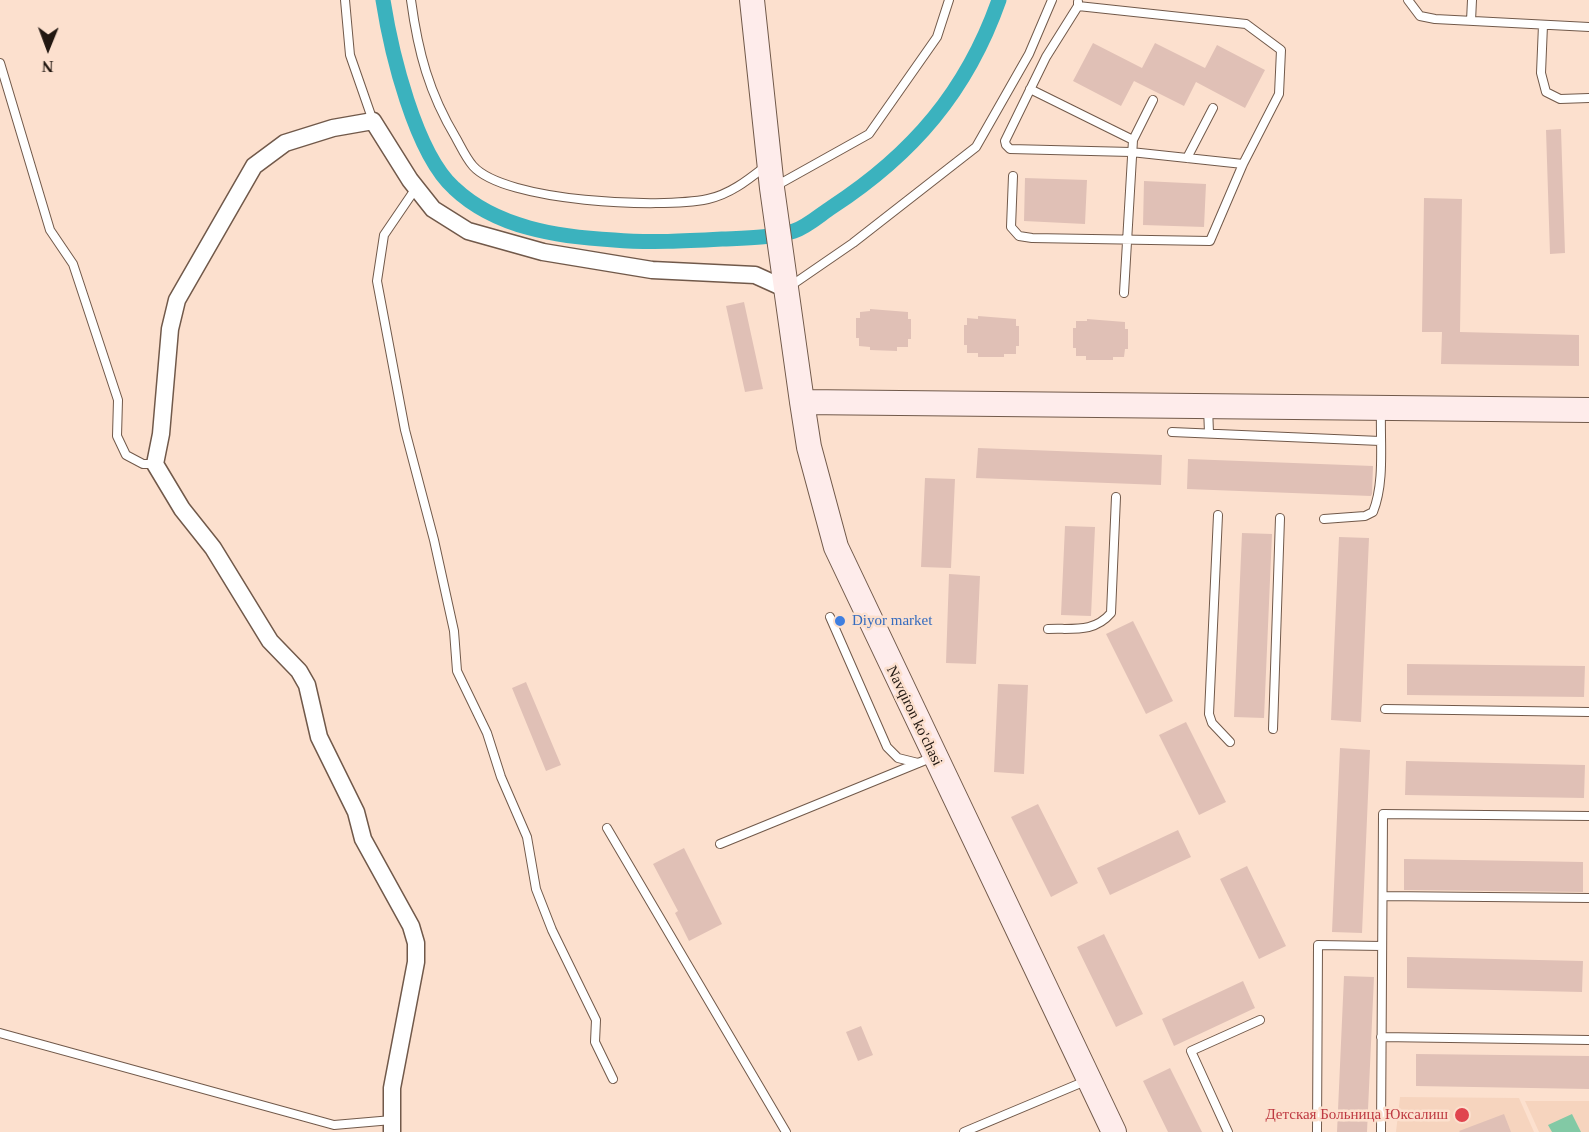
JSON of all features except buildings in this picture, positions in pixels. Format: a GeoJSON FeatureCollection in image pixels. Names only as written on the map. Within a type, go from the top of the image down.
{"type":"FeatureCollection","features":[{"type":"Feature","properties":{"kind":"main road","name":"Navqiron ko'chasi"},"geometry":{"type":"LineString","coordinates":[[752,0],[772,188],[802,402],[809,447],[836,547],[926,760],[1111,1127]]}},
{"type":"Feature","properties":{"kind":"main road"},"geometry":{"type":"LineString","coordinates":[[802,402],[1589,410]]}},
{"type":"Feature","properties":{"kind":"street"},"geometry":{"type":"LineString","coordinates":[[392,1126],[392,1088],[416,963],[416,943],[411,926],[363,839],[356,812],[319,737],[312,698],[299,671],[270,641],[213,548],[182,509],[155,464],[161,434],[170,329],[177,300],[254,166],[285,143],[333,128],[373,121],[416,188],[433,209],[468,231],[543,252],[652,270],[755,275],[786,289]]}},
{"type":"Feature","properties":{"kind":"lane"},"geometry":{"type":"LineString","coordinates":[[345,0],[350,55],[373,121]]}},
{"type":"Feature","properties":{"kind":"lane"},"geometry":{"type":"LineString","coordinates":[[411,0],[416,34],[429,87],[473,166],[502,184],[576,198],[653,205],[710,199],[740,186],[769,162]]}},
{"type":"Feature","properties":{"kind":"lane"},"geometry":{"type":"LineString","coordinates":[[772,188],[869,134],[937,37],[949,0]]}},
{"type":"Feature","properties":{"kind":"lane"},"geometry":{"type":"LineString","coordinates":[[786,289],[853,243],[976,147],[1029,54],[1052,0]]}},
{"type":"Feature","properties":{"kind":"lane"},"geometry":{"type":"LineString","coordinates":[[1408,0],[1420,16],[1589,27]]}},
{"type":"Feature","properties":{"kind":"lane"},"geometry":{"type":"LineString","coordinates":[[1471,21],[1472,0]]}},
{"type":"Feature","properties":{"kind":"lane"},"geometry":{"type":"LineString","coordinates":[[1013,176],[1011,227],[1019,236],[1210,241],[1243,164],[1279,94],[1281,50],[1246,24],[1078,3],[1046,57],[1005,141],[1010,149],[1131,152],[1243,164]]}},
{"type":"Feature","properties":{"kind":"lane"},"geometry":{"type":"LineString","coordinates":[[1543,25],[1541,73],[1546,92],[1560,99],[1589,98]]}},
{"type":"Feature","properties":{"kind":"lane"},"geometry":{"type":"LineString","coordinates":[[0,63],[50,230],[73,264],[118,400],[117,436],[126,455],[143,464],[155,464]]}},
{"type":"Feature","properties":{"kind":"lane"},"geometry":{"type":"LineString","coordinates":[[1030,89],[1134,140]]}},
{"type":"Feature","properties":{"kind":"lane"},"geometry":{"type":"LineString","coordinates":[[1124,293],[1131,152],[1134,140],[1154,100]]}},
{"type":"Feature","properties":{"kind":"lane"},"geometry":{"type":"LineString","coordinates":[[1187,158],[1213,108]]}},
{"type":"Feature","properties":{"kind":"lane"},"geometry":{"type":"LineString","coordinates":[[416,188],[384,235],[377,281],[405,430],[435,540],[454,631],[458,671],[487,733],[501,777],[527,837],[536,889],[552,930],[596,1020],[595,1042],[613,1079]]}},
{"type":"Feature","properties":{"kind":"lane"},"geometry":{"type":"LineString","coordinates":[[1208,405],[1209,433]]}},
{"type":"Feature","properties":{"kind":"lane"},"geometry":{"type":"LineString","coordinates":[[1324,519],[1365,516],[1373,512],[1378,500],[1381,408]]}},
{"type":"Feature","properties":{"kind":"lane"},"geometry":{"type":"LineString","coordinates":[[1172,432],[1380,441]]}},
{"type":"Feature","properties":{"kind":"lane"},"geometry":{"type":"LineString","coordinates":[[1048,629],[1083,628],[1102,624],[1111,613],[1116,496]]}},
{"type":"Feature","properties":{"kind":"lane"},"geometry":{"type":"LineString","coordinates":[[1218,515],[1209,714],[1212,723],[1230,742]]}},
{"type":"Feature","properties":{"kind":"lane"},"geometry":{"type":"LineString","coordinates":[[1273,729],[1280,518]]}},
{"type":"Feature","properties":{"kind":"lane"},"geometry":{"type":"LineString","coordinates":[[830,617],[887,747],[898,758],[926,760]]}},
{"type":"Feature","properties":{"kind":"lane"},"geometry":{"type":"LineString","coordinates":[[1385,710],[1589,712]]}},
{"type":"Feature","properties":{"kind":"lane"},"geometry":{"type":"LineString","coordinates":[[720,844],[926,760]]}},
{"type":"Feature","properties":{"kind":"lane"},"geometry":{"type":"LineString","coordinates":[[1381,1132],[1383,814],[1589,816]]}},
{"type":"Feature","properties":{"kind":"lane"},"geometry":{"type":"LineString","coordinates":[[607,828],[786,1132]]}},
{"type":"Feature","properties":{"kind":"lane"},"geometry":{"type":"LineString","coordinates":[[1383,896],[1589,897]]}},
{"type":"Feature","properties":{"kind":"lane"},"geometry":{"type":"LineString","coordinates":[[1317,1132],[1318,945],[1382,946]]}},
{"type":"Feature","properties":{"kind":"lane"},"geometry":{"type":"LineString","coordinates":[[1228,1132],[1191,1051],[1260,1020]]}},
{"type":"Feature","properties":{"kind":"lane"},"geometry":{"type":"LineString","coordinates":[[0,1033],[334,1125],[392,1126]]}},
{"type":"Feature","properties":{"kind":"lane"},"geometry":{"type":"LineString","coordinates":[[1382,1037],[1589,1040]]}},
{"type":"Feature","properties":{"kind":"lane"},"geometry":{"type":"LineString","coordinates":[[964,1132],[1089,1080]]}},
{"type":"Feature","properties":{"kind":"shaded area","name":"Детская Больница Юксалиш"},"geometry":{"type":"Polygon","coordinates":[[[1400,1097],[1519,1098],[1534,1132],[1396,1132],[1400,1097]]]}},
{"type":"Feature","properties":{"kind":"shaded area"},"geometry":{"type":"Polygon","coordinates":[[[1525,1101],[1589,1101],[1589,1132],[1539,1132],[1525,1101]]]}},
{"type":"Feature","properties":{"kind":"green space"},"geometry":{"type":"Polygon","coordinates":[[[1572,1114],[1581,1132],[1552,1132],[1548,1125],[1572,1114]]]}},
{"type":"Feature","properties":{"kind":"waterway"},"geometry":{"type":"LineString","coordinates":[[383,0],[399,73],[417,127],[440,172],[454,188],[489,213],[529,228],[593,239],[654,242],[768,236],[794,231],[814,220],[888,165],[934,118],[971,63],[999,0]]}},
{"type":"Feature","properties":{"kind":"place","name":"Diyor market"},"geometry":{"type":"Point","coordinates":[840,621]}},
{"type":"Feature","properties":{"kind":"place","name":"Детская Больница Юксалиш"},"geometry":{"type":"Point","coordinates":[1462,1115]}}]}
